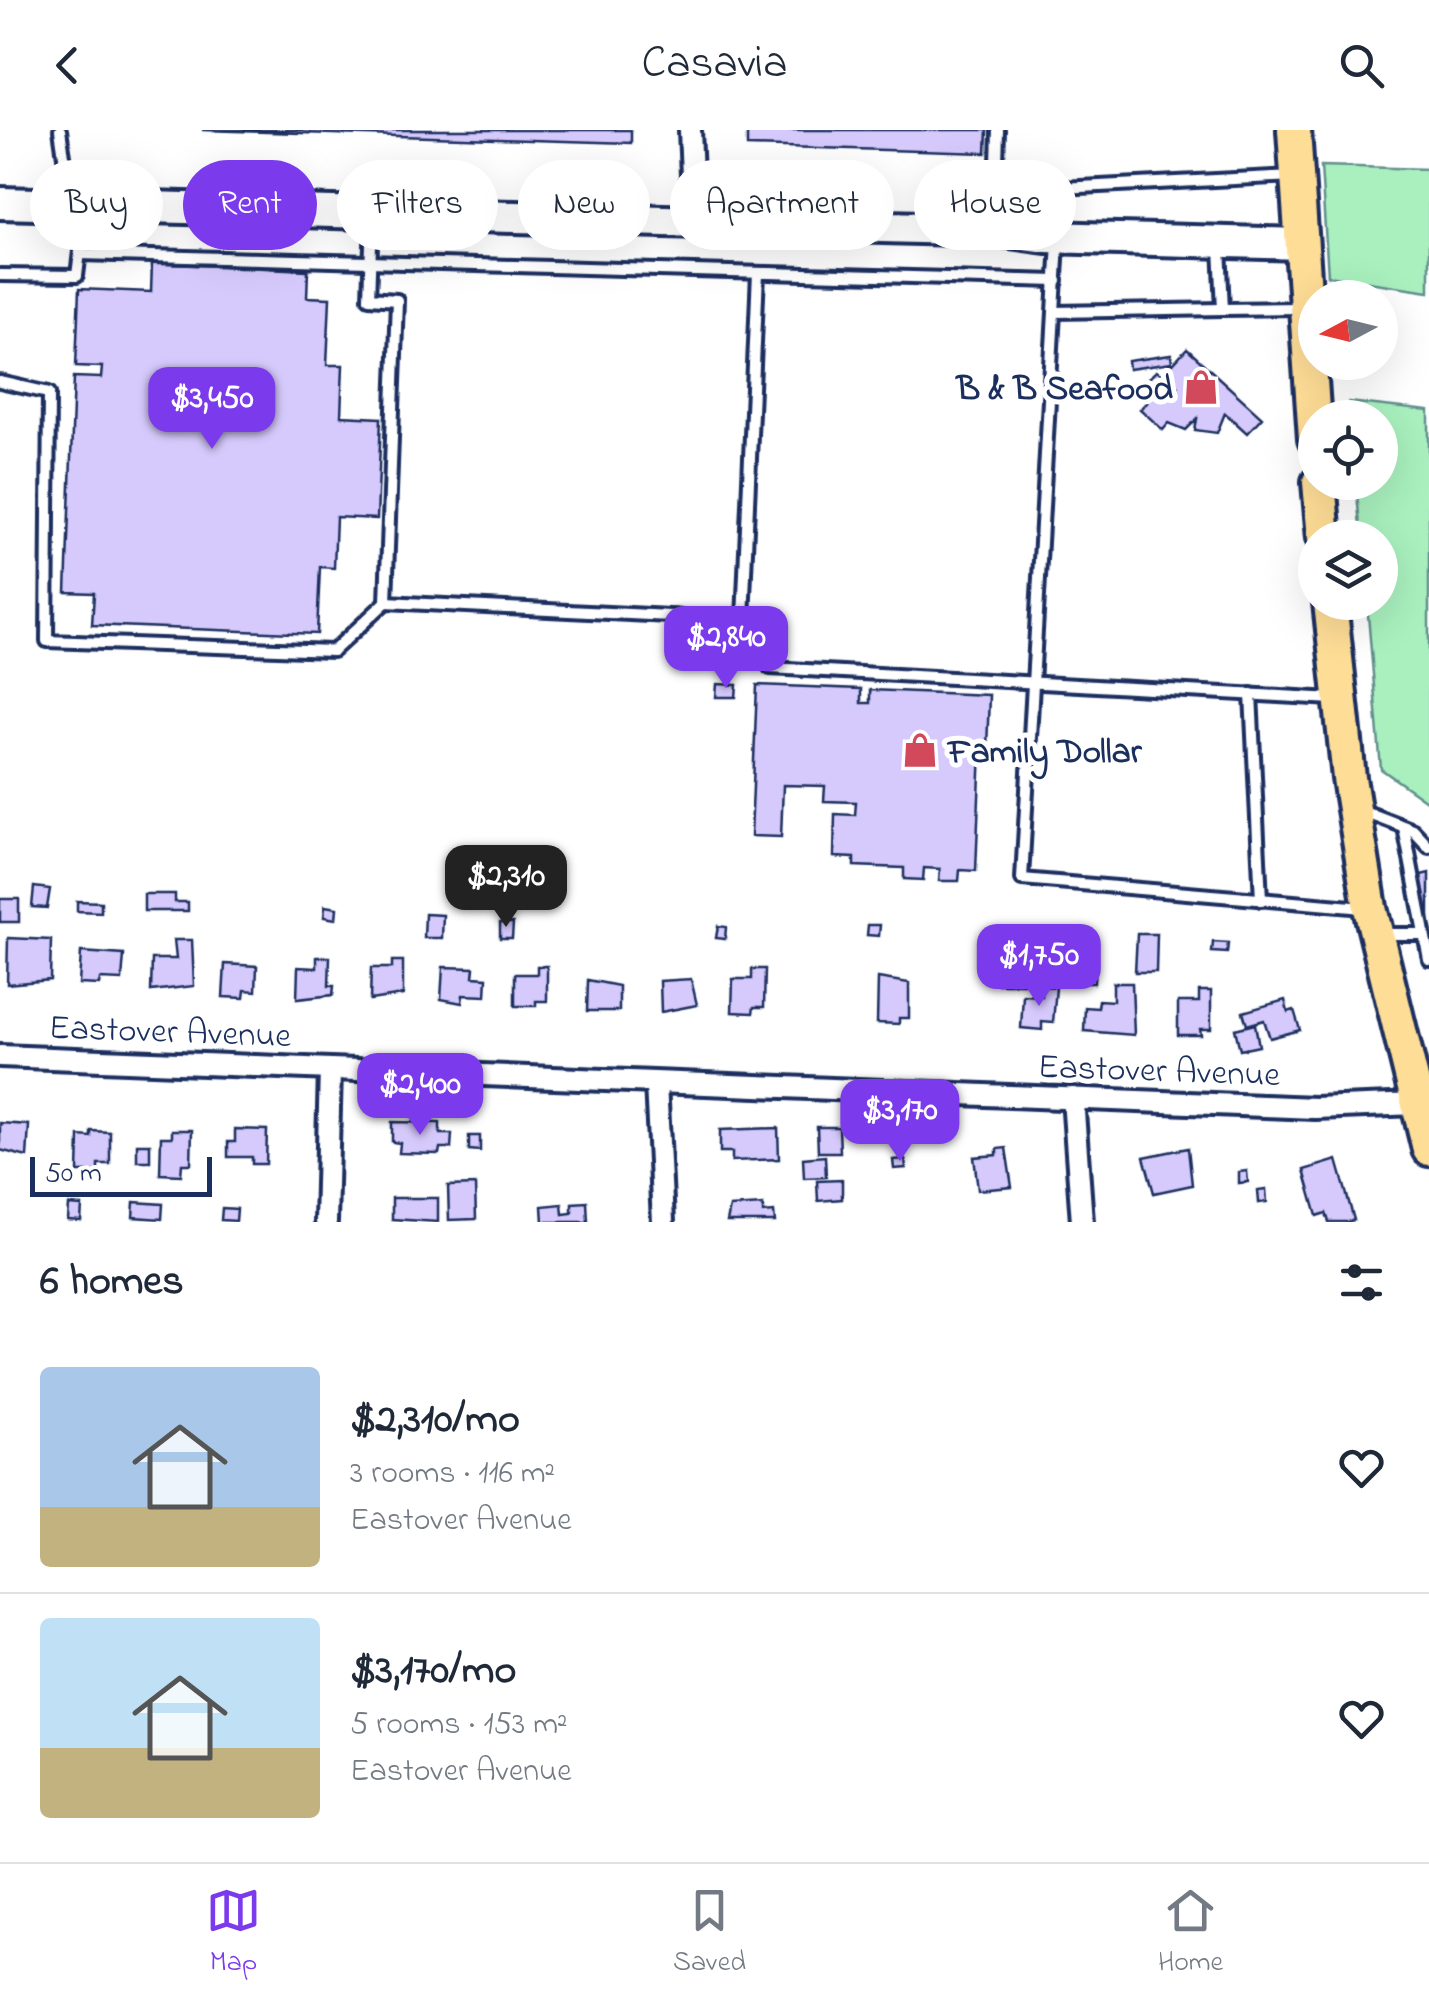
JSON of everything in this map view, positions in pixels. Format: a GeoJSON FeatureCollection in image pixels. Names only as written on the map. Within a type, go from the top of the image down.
{"type":"FeatureCollection","features":[{"type":"Feature","properties":{"kind":"main road"},"geometry":{"type":"LineString","coordinates":[[1294,130],[1303,280]]}},
{"type":"Feature","properties":{"kind":"main road"},"geometry":{"type":"LineString","coordinates":[[1332,620],[1354,808],[1373,921],[1413,1063],[1417,1104],[1429,1148]]}},
{"type":"Feature","properties":{"kind":"street"},"geometry":{"type":"LineString","coordinates":[[690,130],[691,160]]}},
{"type":"Feature","properties":{"kind":"street"},"geometry":{"type":"LineString","coordinates":[[0,203],[30,203]]}},
{"type":"Feature","properties":{"kind":"street"},"geometry":{"type":"LineString","coordinates":[[163,207],[337,212]]}},
{"type":"Feature","properties":{"kind":"street"},"geometry":{"type":"LineString","coordinates":[[498,217],[670,221]]}},
{"type":"Feature","properties":{"kind":"street"},"geometry":{"type":"LineString","coordinates":[[1076,237],[1301,244]]}},
{"type":"Feature","properties":{"kind":"street","name":"Eastover Avenue"},"geometry":{"type":"LineString","coordinates":[[0,1056],[1315,1108],[1417,1104]]}},
{"type":"Feature","properties":{"kind":"street"},"geometry":{"type":"LineString","coordinates":[[326,1222],[330,1070]]}},
{"type":"Feature","properties":{"kind":"street"},"geometry":{"type":"LineString","coordinates":[[656,1083],[662,1222]]}},
{"type":"Feature","properties":{"kind":"street"},"geometry":{"type":"LineString","coordinates":[[1073,1098],[1082,1222]]}},
{"type":"Feature","properties":{"kind":"lane"},"geometry":{"type":"LineString","coordinates":[[60,130],[68,160]]}},
{"type":"Feature","properties":{"kind":"lane"},"geometry":{"type":"LineString","coordinates":[[997,160],[998,130]]}},
{"type":"Feature","properties":{"kind":"lane"},"geometry":{"type":"LineString","coordinates":[[1076,187],[1297,176]]}},
{"type":"Feature","properties":{"kind":"lane"},"geometry":{"type":"LineString","coordinates":[[1220,241],[1223,309]]}},
{"type":"Feature","properties":{"kind":"lane"},"geometry":{"type":"LineString","coordinates":[[0,275],[77,276],[80,250]]}},
{"type":"Feature","properties":{"kind":"lane"},"geometry":{"type":"LineString","coordinates":[[0,382],[48,393],[47,641],[333,651],[386,602],[397,300],[369,298],[371,250]]}},
{"type":"Feature","properties":{"kind":"lane"},"geometry":{"type":"LineString","coordinates":[[1059,250],[1022,879],[1261,900],[1423,934]]}},
{"type":"Feature","properties":{"kind":"lane"},"geometry":{"type":"LineString","coordinates":[[80,254],[1057,281]]}},
{"type":"Feature","properties":{"kind":"lane"},"geometry":{"type":"LineString","coordinates":[[743,620],[758,272]]}},
{"type":"Feature","properties":{"kind":"lane"},"geometry":{"type":"LineString","coordinates":[[1055,312],[1298,308]]}},
{"type":"Feature","properties":{"kind":"lane"},"geometry":{"type":"LineString","coordinates":[[386,602],[772,621],[770,668],[1340,699]]}},
{"type":"Feature","properties":{"kind":"lane"},"geometry":{"type":"LineString","coordinates":[[1252,694],[1261,900]]}},
{"type":"Feature","properties":{"kind":"lane"},"geometry":{"type":"LineString","coordinates":[[1354,808],[1404,827],[1429,847]]}},
{"type":"Feature","properties":{"kind":"lane"},"geometry":{"type":"LineString","coordinates":[[1404,827],[1429,959]]}},
{"type":"Feature","properties":{"kind":"green space"},"geometry":{"type":"Polygon","coordinates":[[[1321,166],[1429,169],[1429,291],[1398,286],[1398,280],[1328,276],[1321,166]]]}},
{"type":"Feature","properties":{"kind":"green space"},"geometry":{"type":"Polygon","coordinates":[[[1398,408],[1429,411],[1429,803],[1381,769],[1368,620],[1398,620],[1398,520],[1359,520],[1358,500],[1398,500],[1398,408]]]}},
{"type":"Feature","properties":{"kind":"building"},"geometry":{"type":"Polygon","coordinates":[[[202,130],[631,130],[631,143],[202,130]]]}},
{"type":"Feature","properties":{"kind":"building"},"geometry":{"type":"Polygon","coordinates":[[[747,130],[987,130],[986,153],[747,146],[747,130]]]}},
{"type":"Feature","properties":{"kind":"building"},"geometry":{"type":"Polygon","coordinates":[[[152,263],[308,270],[307,297],[330,298],[327,365],[343,365],[341,416],[381,418],[377,519],[336,517],[334,568],[320,567],[317,634],[92,625],[94,593],[66,592],[74,377],[101,378],[102,367],[76,366],[79,289],[151,292],[152,263]]]}},
{"type":"Feature","properties":{"kind":"building"},"geometry":{"type":"Polygon","coordinates":[[[1187,349],[1262,417],[1247,433],[1225,413],[1217,433],[1195,430],[1197,419],[1186,430],[1169,423],[1163,430],[1140,409],[1147,402],[1135,391],[1156,371],[1179,387],[1164,374],[1187,349]]]}},
{"type":"Feature","properties":{"kind":"building"},"geometry":{"type":"Polygon","coordinates":[[[1171,355],[1172,363],[1129,369],[1128,361],[1171,355]]]}},
{"type":"Feature","properties":{"kind":"building"},"geometry":{"type":"Polygon","coordinates":[[[717,684],[737,685],[736,697],[716,697],[717,684]]]}},
{"type":"Feature","properties":{"kind":"building"},"geometry":{"type":"Polygon","coordinates":[[[757,685],[861,689],[861,703],[870,703],[870,690],[989,695],[987,749],[981,749],[976,871],[960,870],[959,881],[939,881],[940,869],[924,868],[923,880],[904,879],[904,868],[854,866],[854,858],[834,857],[835,814],[855,815],[856,802],[824,801],[825,786],[783,785],[781,837],[751,836],[757,685]]]}},
{"type":"Feature","properties":{"kind":"building"},"geometry":{"type":"Polygon","coordinates":[[[1429,873],[1429,936],[1417,876],[1429,873]]]}},
{"type":"Feature","properties":{"kind":"building"},"geometry":{"type":"Polygon","coordinates":[[[34,887],[50,889],[47,908],[32,907],[34,887]]]}},
{"type":"Feature","properties":{"kind":"building"},"geometry":{"type":"Polygon","coordinates":[[[144,894],[175,894],[175,902],[188,902],[188,911],[144,911],[144,894]]]}},
{"type":"Feature","properties":{"kind":"building"},"geometry":{"type":"Polygon","coordinates":[[[0,899],[19,899],[19,922],[0,922],[0,899]]]}},
{"type":"Feature","properties":{"kind":"building"},"geometry":{"type":"Polygon","coordinates":[[[77,901],[101,902],[101,912],[77,911],[77,901]]]}},
{"type":"Feature","properties":{"kind":"building"},"geometry":{"type":"Polygon","coordinates":[[[325,906],[337,908],[336,919],[324,917],[325,906]]]}},
{"type":"Feature","properties":{"kind":"building"},"geometry":{"type":"Polygon","coordinates":[[[425,914],[443,915],[442,938],[424,938],[425,914]]]}},
{"type":"Feature","properties":{"kind":"building"},"geometry":{"type":"Polygon","coordinates":[[[500,923],[513,923],[512,938],[500,938],[500,923]]]}},
{"type":"Feature","properties":{"kind":"building"},"geometry":{"type":"Polygon","coordinates":[[[868,925],[880,925],[879,936],[867,935],[868,925]]]}},
{"type":"Feature","properties":{"kind":"building"},"geometry":{"type":"Polygon","coordinates":[[[718,926],[726,927],[725,939],[716,938],[718,926]]]}},
{"type":"Feature","properties":{"kind":"building"},"geometry":{"type":"Polygon","coordinates":[[[1083,932],[1095,933],[1095,951],[1082,951],[1083,932]]]}},
{"type":"Feature","properties":{"kind":"building"},"geometry":{"type":"Polygon","coordinates":[[[1137,934],[1157,934],[1156,972],[1135,972],[1137,934]]]}},
{"type":"Feature","properties":{"kind":"building"},"geometry":{"type":"Polygon","coordinates":[[[1052,935],[1075,936],[1075,951],[1051,950],[1052,935]]]}},
{"type":"Feature","properties":{"kind":"building"},"geometry":{"type":"Polygon","coordinates":[[[8,938],[51,940],[50,980],[7,984],[8,938]]]}},
{"type":"Feature","properties":{"kind":"building"},"geometry":{"type":"Polygon","coordinates":[[[174,940],[192,940],[194,986],[151,991],[152,959],[176,959],[174,940]]]}},
{"type":"Feature","properties":{"kind":"building"},"geometry":{"type":"Polygon","coordinates":[[[1213,942],[1228,943],[1227,953],[1212,952],[1213,942]]]}},
{"type":"Feature","properties":{"kind":"building"},"geometry":{"type":"Polygon","coordinates":[[[81,952],[124,955],[122,980],[100,979],[99,985],[79,984],[81,952]]]}},
{"type":"Feature","properties":{"kind":"building"},"geometry":{"type":"Polygon","coordinates":[[[998,956],[1023,956],[1023,984],[998,984],[998,956]]]}},
{"type":"Feature","properties":{"kind":"building"},"geometry":{"type":"Polygon","coordinates":[[[317,957],[330,957],[329,986],[334,986],[333,995],[297,999],[298,967],[317,968],[317,957]]]}},
{"type":"Feature","properties":{"kind":"building"},"geometry":{"type":"Polygon","coordinates":[[[392,961],[403,961],[403,995],[370,1000],[371,968],[392,968],[392,961]]]}},
{"type":"Feature","properties":{"kind":"building"},"geometry":{"type":"Polygon","coordinates":[[[1062,962],[1072,962],[1072,973],[1061,972],[1062,962]]]}},
{"type":"Feature","properties":{"kind":"building"},"geometry":{"type":"Polygon","coordinates":[[[1079,963],[1095,964],[1094,983],[1079,983],[1079,963]]]}},
{"type":"Feature","properties":{"kind":"building"},"geometry":{"type":"Polygon","coordinates":[[[225,964],[257,966],[256,991],[245,990],[244,998],[223,997],[225,964]]]}},
{"type":"Feature","properties":{"kind":"building"},"geometry":{"type":"Polygon","coordinates":[[[537,966],[547,966],[547,1001],[536,1001],[536,1006],[515,1006],[515,974],[537,974],[537,966]]]}},
{"type":"Feature","properties":{"kind":"building"},"geometry":{"type":"Polygon","coordinates":[[[443,967],[474,968],[473,977],[487,978],[486,996],[463,995],[462,1003],[441,999],[443,967]]]}},
{"type":"Feature","properties":{"kind":"building"},"geometry":{"type":"Polygon","coordinates":[[[752,969],[765,969],[764,1007],[754,1007],[753,1013],[732,1012],[733,979],[752,979],[752,969]]]}},
{"type":"Feature","properties":{"kind":"building"},"geometry":{"type":"Polygon","coordinates":[[[878,978],[909,983],[909,1018],[899,1018],[899,1024],[877,1023],[878,978]]]}},
{"type":"Feature","properties":{"kind":"building"},"geometry":{"type":"Polygon","coordinates":[[[691,979],[697,1005],[661,1012],[660,981],[691,979]]]}},
{"type":"Feature","properties":{"kind":"building"},"geometry":{"type":"Polygon","coordinates":[[[588,980],[619,986],[619,1011],[587,1011],[588,980]]]}},
{"type":"Feature","properties":{"kind":"building"},"geometry":{"type":"Polygon","coordinates":[[[1113,983],[1132,983],[1134,1035],[1084,1031],[1085,1007],[1098,1008],[1099,1000],[1113,1001],[1113,983]]]}},
{"type":"Feature","properties":{"kind":"building"},"geometry":{"type":"Polygon","coordinates":[[[1042,986],[1056,987],[1053,1023],[1042,1022],[1042,1030],[1021,1028],[1023,995],[1042,996],[1042,986]]]}},
{"type":"Feature","properties":{"kind":"building"},"geometry":{"type":"Polygon","coordinates":[[[1199,991],[1211,991],[1211,1029],[1200,1029],[1201,1035],[1178,1035],[1178,1002],[1199,1002],[1199,991]]]}},
{"type":"Feature","properties":{"kind":"building"},"geometry":{"type":"Polygon","coordinates":[[[1285,1000],[1288,1012],[1294,1010],[1300,1030],[1270,1038],[1264,1020],[1247,1025],[1243,1012],[1285,1000]]]}},
{"type":"Feature","properties":{"kind":"building"},"geometry":{"type":"Polygon","coordinates":[[[1255,1024],[1259,1046],[1240,1050],[1235,1029],[1255,1024]]]}},
{"type":"Feature","properties":{"kind":"building"},"geometry":{"type":"Polygon","coordinates":[[[392,1122],[440,1123],[440,1134],[452,1134],[451,1148],[440,1148],[439,1154],[399,1153],[400,1143],[392,1142],[392,1122]]]}},
{"type":"Feature","properties":{"kind":"building"},"geometry":{"type":"Polygon","coordinates":[[[0,1123],[29,1125],[27,1157],[0,1150],[0,1123]]]}},
{"type":"Feature","properties":{"kind":"building"},"geometry":{"type":"Polygon","coordinates":[[[817,1127],[839,1127],[840,1152],[818,1152],[817,1127]]]}},
{"type":"Feature","properties":{"kind":"building"},"geometry":{"type":"Polygon","coordinates":[[[778,1128],[779,1159],[732,1161],[732,1152],[720,1152],[720,1130],[778,1128]]]}},
{"type":"Feature","properties":{"kind":"building"},"geometry":{"type":"Polygon","coordinates":[[[235,1129],[267,1130],[266,1164],[252,1164],[252,1157],[228,1157],[228,1142],[235,1142],[235,1129]]]}},
{"type":"Feature","properties":{"kind":"building"},"geometry":{"type":"Polygon","coordinates":[[[172,1130],[192,1130],[191,1164],[182,1164],[181,1175],[160,1174],[161,1137],[172,1137],[172,1130]]]}},
{"type":"Feature","properties":{"kind":"building"},"geometry":{"type":"Polygon","coordinates":[[[91,1131],[110,1132],[110,1164],[98,1164],[98,1172],[78,1172],[79,1136],[91,1137],[91,1131]]]}},
{"type":"Feature","properties":{"kind":"building"},"geometry":{"type":"Polygon","coordinates":[[[469,1136],[480,1136],[480,1151],[469,1150],[469,1136]]]}},
{"type":"Feature","properties":{"kind":"building"},"geometry":{"type":"Polygon","coordinates":[[[137,1144],[150,1144],[150,1161],[137,1161],[137,1144]]]}},
{"type":"Feature","properties":{"kind":"building"},"geometry":{"type":"Polygon","coordinates":[[[1006,1148],[1012,1187],[978,1190],[974,1157],[997,1155],[997,1149],[1006,1148]]]}},
{"type":"Feature","properties":{"kind":"building"},"geometry":{"type":"Polygon","coordinates":[[[1188,1148],[1192,1185],[1154,1193],[1144,1157],[1188,1148]]]}},
{"type":"Feature","properties":{"kind":"building"},"geometry":{"type":"Polygon","coordinates":[[[825,1156],[826,1177],[804,1178],[803,1158],[825,1156]]]}},
{"type":"Feature","properties":{"kind":"building"},"geometry":{"type":"Polygon","coordinates":[[[905,1159],[906,1168],[894,1169],[893,1160],[905,1159]]]}},
{"type":"Feature","properties":{"kind":"building"},"geometry":{"type":"Polygon","coordinates":[[[1337,1160],[1354,1220],[1347,1222],[1329,1222],[1326,1213],[1317,1216],[1304,1170],[1337,1160]]]}},
{"type":"Feature","properties":{"kind":"building"},"geometry":{"type":"Polygon","coordinates":[[[1247,1171],[1248,1182],[1239,1183],[1239,1172],[1247,1171]]]}},
{"type":"Feature","properties":{"kind":"building"},"geometry":{"type":"Polygon","coordinates":[[[842,1180],[842,1199],[818,1201],[817,1181],[842,1180]]]}},
{"type":"Feature","properties":{"kind":"building"},"geometry":{"type":"Polygon","coordinates":[[[475,1185],[476,1219],[449,1220],[448,1186],[475,1185]]]}},
{"type":"Feature","properties":{"kind":"building"},"geometry":{"type":"Polygon","coordinates":[[[1266,1189],[1267,1202],[1259,1203],[1258,1190],[1266,1189]]]}},
{"type":"Feature","properties":{"kind":"building"},"geometry":{"type":"Polygon","coordinates":[[[392,1198],[438,1198],[438,1222],[392,1219],[392,1198]]]}},
{"type":"Feature","properties":{"kind":"building"},"geometry":{"type":"Polygon","coordinates":[[[134,1202],[163,1204],[162,1219],[133,1217],[134,1202]]]}},
{"type":"Feature","properties":{"kind":"building"},"geometry":{"type":"Polygon","coordinates":[[[587,1202],[588,1222],[543,1222],[542,1206],[562,1204],[563,1214],[572,1213],[572,1203],[587,1202]]]}},
{"type":"Feature","properties":{"kind":"building"},"geometry":{"type":"Polygon","coordinates":[[[69,1205],[82,1206],[81,1221],[68,1220],[69,1205]]]}},
{"type":"Feature","properties":{"kind":"building"},"geometry":{"type":"Polygon","coordinates":[[[763,1205],[763,1213],[774,1212],[775,1222],[727,1222],[730,1207],[763,1205]]]}},
{"type":"Feature","properties":{"kind":"building"},"geometry":{"type":"Polygon","coordinates":[[[222,1208],[237,1209],[236,1221],[221,1220],[222,1208]]]}},
{"type":"Feature","properties":{"kind":"place","name":"B & B Seafood"},"geometry":{"type":"Point","coordinates":[1201,387]}},
{"type":"Feature","properties":{"kind":"place","name":"Family Dollar"},"geometry":{"type":"Point","coordinates":[920,750]}}]}
